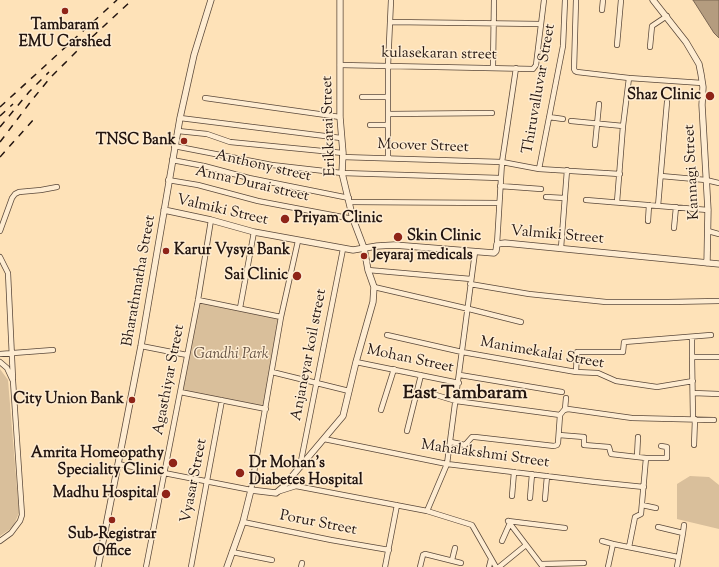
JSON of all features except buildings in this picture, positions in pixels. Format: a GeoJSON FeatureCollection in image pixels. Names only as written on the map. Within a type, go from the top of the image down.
{"type":"FeatureCollection","features":[{"type":"Feature","properties":{"kind":"street","name":"Bharathmatha Street"},"geometry":{"type":"LineString","coordinates":[[98,567],[141,346],[174,146],[194,55],[211,0]]}},
{"type":"Feature","properties":{"kind":"street","name":"Erikkarai Street"},"geometry":{"type":"LineString","coordinates":[[340,0],[340,117],[343,155],[342,173],[374,287]]}},
{"type":"Feature","properties":{"kind":"street"},"geometry":{"type":"LineString","coordinates":[[388,157],[388,66],[391,0]]}},
{"type":"Feature","properties":{"kind":"street"},"geometry":{"type":"LineString","coordinates":[[493,67],[494,0]]}},
{"type":"Feature","properties":{"kind":"street"},"geometry":{"type":"LineString","coordinates":[[391,22],[541,24],[544,0]]}},
{"type":"Feature","properties":{"kind":"street","name":"Thiruvalluvar Street"},"geometry":{"type":"LineString","coordinates":[[502,162],[539,168],[563,46],[565,0]]}},
{"type":"Feature","properties":{"kind":"street"},"geometry":{"type":"LineString","coordinates":[[576,0],[575,71],[629,78],[702,83]]}},
{"type":"Feature","properties":{"kind":"street"},"geometry":{"type":"LineString","coordinates":[[602,10],[603,0]]}},
{"type":"Feature","properties":{"kind":"street"},"geometry":{"type":"LineString","coordinates":[[617,45],[621,0]]}},
{"type":"Feature","properties":{"kind":"street","name":"Kannagi Street"},"geometry":{"type":"LineString","coordinates":[[653,0],[686,42],[699,64],[702,83],[708,210],[707,262]]}},
{"type":"Feature","properties":{"kind":"street"},"geometry":{"type":"LineString","coordinates":[[650,47],[652,26],[667,16]]}},
{"type":"Feature","properties":{"kind":"street","name":"kulasekaran street"},"geometry":{"type":"LineString","coordinates":[[340,65],[533,69],[536,65],[541,24]]}},
{"type":"Feature","properties":{"kind":"street"},"geometry":{"type":"LineString","coordinates":[[497,244],[500,178],[516,68]]}},
{"type":"Feature","properties":{"kind":"street"},"geometry":{"type":"LineString","coordinates":[[617,202],[623,126],[629,78]]}},
{"type":"Feature","properties":{"kind":"street"},"geometry":{"type":"LineString","coordinates":[[362,97],[388,97]]}},
{"type":"Feature","properties":{"kind":"street"},"geometry":{"type":"LineString","coordinates":[[205,98],[340,117]]}},
{"type":"Feature","properties":{"kind":"street"},"geometry":{"type":"LineString","coordinates":[[658,206],[667,102]]}},
{"type":"Feature","properties":{"kind":"street"},"geometry":{"type":"LineString","coordinates":[[595,145],[599,104]]}},
{"type":"Feature","properties":{"kind":"street"},"geometry":{"type":"LineString","coordinates":[[388,114],[492,113]]}},
{"type":"Feature","properties":{"kind":"street"},"geometry":{"type":"LineString","coordinates":[[549,117],[563,119]]}},
{"type":"Feature","properties":{"kind":"street"},"geometry":{"type":"LineString","coordinates":[[180,118],[341,138]]}},
{"type":"Feature","properties":{"kind":"street"},"geometry":{"type":"LineString","coordinates":[[571,121],[623,126]]}},
{"type":"Feature","properties":{"kind":"street"},"geometry":{"type":"LineString","coordinates":[[370,125],[388,125]]}},
{"type":"Feature","properties":{"kind":"street","name":"Moover Street"},"geometry":{"type":"LineString","coordinates":[[178,131],[207,134],[230,142],[343,155],[502,162]]}},
{"type":"Feature","properties":{"kind":"street"},"geometry":{"type":"LineString","coordinates":[[174,146],[272,165],[342,173],[500,178]]}},
{"type":"Feature","properties":{"kind":"street","name":"Anthony street"},"geometry":{"type":"LineString","coordinates":[[172,160],[204,166],[256,180],[349,200],[499,202]]}},
{"type":"Feature","properties":{"kind":"street"},"geometry":{"type":"LineString","coordinates":[[539,168],[620,174]]}},
{"type":"Feature","properties":{"kind":"street"},"geometry":{"type":"LineString","coordinates":[[561,248],[567,170]]}},
{"type":"Feature","properties":{"kind":"street"},"geometry":{"type":"LineString","coordinates":[[661,176],[706,180],[719,183]]}},
{"type":"Feature","properties":{"kind":"street","name":"Anna Durai street"},"geometry":{"type":"LineString","coordinates":[[168,180],[198,184],[258,201],[354,219]]}},
{"type":"Feature","properties":{"kind":"street"},"geometry":{"type":"LineString","coordinates":[[500,186],[540,189]]}},
{"type":"Feature","properties":{"kind":"street"},"geometry":{"type":"LineString","coordinates":[[0,231],[12,198],[15,194],[19,192],[57,187]]}},
{"type":"Feature","properties":{"kind":"street"},"geometry":{"type":"LineString","coordinates":[[546,197],[564,198]]}},
{"type":"Feature","properties":{"kind":"street"},"geometry":{"type":"LineString","coordinates":[[586,200],[708,210]]}},
{"type":"Feature","properties":{"kind":"street"},"geometry":{"type":"LineString","coordinates":[[648,221],[649,205]]}},
{"type":"Feature","properties":{"kind":"street"},"geometry":{"type":"LineString","coordinates":[[674,228],[676,208]]}},
{"type":"Feature","properties":{"kind":"street","name":"Valmiki Street"},"geometry":{"type":"LineString","coordinates":[[164,210],[211,220],[254,232],[353,250],[394,245],[494,253],[496,251],[497,244],[505,243],[719,264]]}},
{"type":"Feature","properties":{"kind":"street","name":"Agasthiyar Street"},"geometry":{"type":"LineString","coordinates":[[146,567],[198,300],[211,220]]}},
{"type":"Feature","properties":{"kind":"street"},"geometry":{"type":"LineString","coordinates":[[240,308],[254,232]]}},
{"type":"Feature","properties":{"kind":"street"},"geometry":{"type":"LineString","coordinates":[[708,232],[719,234]]}},
{"type":"Feature","properties":{"kind":"street"},"geometry":{"type":"LineString","coordinates":[[227,567],[243,522],[251,490],[281,317],[298,241]]}},
{"type":"Feature","properties":{"kind":"street","name":"Anjaneyar koil street"},"geometry":{"type":"LineString","coordinates":[[300,466],[343,249]]}},
{"type":"Feature","properties":{"kind":"street"},"geometry":{"type":"LineString","coordinates":[[427,511],[447,464],[469,309],[475,252]]}},
{"type":"Feature","properties":{"kind":"street"},"geometry":{"type":"LineString","coordinates":[[0,257],[8,273],[13,353],[13,381],[22,515],[11,533],[0,541]]}},
{"type":"Feature","properties":{"kind":"street"},"geometry":{"type":"LineString","coordinates":[[368,270],[471,282],[529,294],[606,302],[719,301]]}},
{"type":"Feature","properties":{"kind":"street"},"geometry":{"type":"LineString","coordinates":[[276,493],[283,487],[342,416],[373,302],[374,287],[521,322]]}},
{"type":"Feature","properties":{"kind":"street"},"geometry":{"type":"LineString","coordinates":[[198,300],[281,317]]}},
{"type":"Feature","properties":{"kind":"street","name":"Manimekalai Street"},"geometry":{"type":"LineString","coordinates":[[387,335],[462,352],[576,372],[598,373],[616,381],[657,387],[693,381]]}},
{"type":"Feature","properties":{"kind":"street"},"geometry":{"type":"LineString","coordinates":[[576,372],[578,352],[623,352],[624,342],[711,335]]}},
{"type":"Feature","properties":{"kind":"street"},"geometry":{"type":"LineString","coordinates":[[692,337],[694,445]]}},
{"type":"Feature","properties":{"kind":"street"},"geometry":{"type":"LineString","coordinates":[[141,346],[187,356]]}},
{"type":"Feature","properties":{"kind":"street"},"geometry":{"type":"LineString","coordinates":[[0,354],[53,350]]}},
{"type":"Feature","properties":{"kind":"street"},"geometry":{"type":"LineString","coordinates":[[692,356],[719,357]]}},
{"type":"Feature","properties":{"kind":"street"},"geometry":{"type":"LineString","coordinates":[[0,362],[7,368],[13,381]]}},
{"type":"Feature","properties":{"kind":"street","name":"Mohan Street"},"geometry":{"type":"LineString","coordinates":[[356,362],[459,383]]}},
{"type":"Feature","properties":{"kind":"street"},"geometry":{"type":"LineString","coordinates":[[381,410],[394,370]]}},
{"type":"Feature","properties":{"kind":"street"},"geometry":{"type":"LineString","coordinates":[[272,372],[348,391]]}},
{"type":"Feature","properties":{"kind":"street"},"geometry":{"type":"LineString","coordinates":[[407,432],[421,375]]}},
{"type":"Feature","properties":{"kind":"street"},"geometry":{"type":"LineString","coordinates":[[460,375],[562,392]]}},
{"type":"Feature","properties":{"kind":"street"},"geometry":{"type":"LineString","coordinates":[[180,392],[266,409]]}},
{"type":"Feature","properties":{"kind":"street"},"geometry":{"type":"LineString","coordinates":[[693,393],[719,394]]}},
{"type":"Feature","properties":{"kind":"street"},"geometry":{"type":"LineString","coordinates":[[436,395],[456,401],[560,415]]}},
{"type":"Feature","properties":{"kind":"street"},"geometry":{"type":"LineString","coordinates":[[451,442],[465,445],[472,437],[475,437],[554,446],[557,445],[560,415],[565,409],[566,398]]}},
{"type":"Feature","properties":{"kind":"street","name":"Vyasar Street"},"geometry":{"type":"LineString","coordinates":[[191,567],[208,482],[222,400]]}},
{"type":"Feature","properties":{"kind":"street"},"geometry":{"type":"LineString","coordinates":[[565,409],[632,418],[714,420]]}},
{"type":"Feature","properties":{"kind":"street"},"geometry":{"type":"LineString","coordinates":[[559,435],[583,437],[584,445],[609,447],[611,454],[646,458],[664,459],[668,457],[667,448],[662,446]]}},
{"type":"Feature","properties":{"kind":"street"},"geometry":{"type":"LineString","coordinates":[[637,456],[638,437]]}},
{"type":"Feature","properties":{"kind":"street","name":"Mahalakshmi Street"},"geometry":{"type":"LineString","coordinates":[[324,438],[447,464],[644,487]]}},
{"type":"Feature","properties":{"kind":"street"},"geometry":{"type":"LineString","coordinates":[[629,547],[635,517],[641,514],[646,458]]}},
{"type":"Feature","properties":{"kind":"street"},"geometry":{"type":"LineString","coordinates":[[118,464],[251,490],[276,493],[296,486],[427,511],[472,525],[497,567],[526,545]]}},
{"type":"Feature","properties":{"kind":"street"},"geometry":{"type":"LineString","coordinates":[[512,496],[514,472]]}},
{"type":"Feature","properties":{"kind":"street"},"geometry":{"type":"LineString","coordinates":[[530,498],[532,474]]}},
{"type":"Feature","properties":{"kind":"street"},"geometry":{"type":"LineString","coordinates":[[545,499],[547,476]]}},
{"type":"Feature","properties":{"kind":"street"},"geometry":{"type":"LineString","coordinates":[[385,567],[397,505]]}},
{"type":"Feature","properties":{"kind":"street"},"geometry":{"type":"LineString","coordinates":[[642,505],[656,508]]}},
{"type":"Feature","properties":{"kind":"street","name":"Porur Street"},"geometry":{"type":"LineString","coordinates":[[243,522],[389,550]]}},
{"type":"Feature","properties":{"kind":"street"},"geometry":{"type":"LineString","coordinates":[[509,522],[565,528]]}},
{"type":"Feature","properties":{"kind":"street"},"geometry":{"type":"LineString","coordinates":[[502,541],[509,522]]}},
{"type":"Feature","properties":{"kind":"street"},"geometry":{"type":"LineString","coordinates":[[509,522],[542,566],[584,563]]}},
{"type":"Feature","properties":{"kind":"street"},"geometry":{"type":"LineString","coordinates":[[677,567],[684,525]]}},
{"type":"Feature","properties":{"kind":"street"},"geometry":{"type":"LineString","coordinates":[[658,527],[683,532]]}},
{"type":"Feature","properties":{"kind":"street"},"geometry":{"type":"LineString","coordinates":[[602,541],[678,557]]}},
{"type":"Feature","properties":{"kind":"street"},"geometry":{"type":"LineString","coordinates":[[608,567],[613,544]]}},
{"type":"Feature","properties":{"kind":"street"},"geometry":{"type":"LineString","coordinates":[[452,560],[455,548]]}},
{"type":"Feature","properties":{"kind":"street"},"geometry":{"type":"LineString","coordinates":[[232,552],[272,560]]}},
{"type":"Feature","properties":{"kind":"street"},"geometry":{"type":"LineString","coordinates":[[420,567],[425,554],[461,563]]}},
{"type":"Feature","properties":{"kind":"street"},"geometry":{"type":"LineString","coordinates":[[489,567],[491,559]]}},
{"type":"Feature","properties":{"kind":"green space","name":"Gandhi Park"},"geometry":{"type":"Polygon","coordinates":[[[197,302],[280,317],[266,409],[180,392],[197,302]]]}},
{"type":"Feature","properties":{"kind":"green space"},"geometry":{"type":"Polygon","coordinates":[[[0,369],[8,380],[19,513],[13,527],[0,536],[0,369]]]}},
{"type":"Feature","properties":{"kind":"green space"},"geometry":{"type":"Polygon","coordinates":[[[690,476],[709,477],[719,485],[719,529],[677,519],[677,484],[690,476]]]}},
{"type":"Feature","properties":{"kind":"shaded area"},"geometry":{"type":"Polygon","coordinates":[[[693,0],[719,0],[719,38],[714,33],[693,0]]]}},
{"type":"Feature","properties":{"kind":"railway"},"geometry":{"type":"LineString","coordinates":[[0,107],[117,0]]}},
{"type":"Feature","properties":{"kind":"railway"},"geometry":{"type":"LineString","coordinates":[[0,142],[50,78],[132,0]]}},
{"type":"Feature","properties":{"kind":"railway"},"geometry":{"type":"LineString","coordinates":[[0,127],[29,92],[49,72]]}},
{"type":"Feature","properties":{"kind":"railway"},"geometry":{"type":"LineString","coordinates":[[0,116],[13,104]]}},
{"type":"Feature","properties":{"kind":"railway"},"geometry":{"type":"LineString","coordinates":[[0,157],[34,119]]}},
{"type":"Feature","properties":{"kind":"place","name":"Tambaram EMU Carshed"},"geometry":{"type":"Point","coordinates":[65,11]}},
{"type":"Feature","properties":{"kind":"place","name":"Shaz Clinic"},"geometry":{"type":"Point","coordinates":[710,96]}},
{"type":"Feature","properties":{"kind":"place","name":"TNSC Bank"},"geometry":{"type":"Point","coordinates":[184,141]}},
{"type":"Feature","properties":{"kind":"place","name":"Priyam Clinic"},"geometry":{"type":"Point","coordinates":[285,219]}},
{"type":"Feature","properties":{"kind":"place","name":"Skin Clinic"},"geometry":{"type":"Point","coordinates":[398,237]}},
{"type":"Feature","properties":{"kind":"place","name":"Karur Vysya Bank"},"geometry":{"type":"Point","coordinates":[166,251]}},
{"type":"Feature","properties":{"kind":"place","name":"Jeyaraj medicals"},"geometry":{"type":"Point","coordinates":[364,256]}},
{"type":"Feature","properties":{"kind":"place","name":"Sai Clinic"},"geometry":{"type":"Point","coordinates":[297,276]}},
{"type":"Feature","properties":{"kind":"place","name":"City Union Bank"},"geometry":{"type":"Point","coordinates":[132,400]}},
{"type":"Feature","properties":{"kind":"place","name":"Amrita Homeopathy Speciality Clinic"},"geometry":{"type":"Point","coordinates":[173,463]}},
{"type":"Feature","properties":{"kind":"place","name":"Dr Mohan's Diabetes Hospital"},"geometry":{"type":"Point","coordinates":[240,473]}},
{"type":"Feature","properties":{"kind":"place","name":"Madhu Hospital"},"geometry":{"type":"Point","coordinates":[166,494]}},
{"type":"Feature","properties":{"kind":"place","name":"Sub-Registrar Office"},"geometry":{"type":"Point","coordinates":[112,520]}},
{"type":"Feature","properties":{"kind":"district","name":"East Tambaram"},"geometry":{"type":"Point","coordinates":[465,395]}}]}
